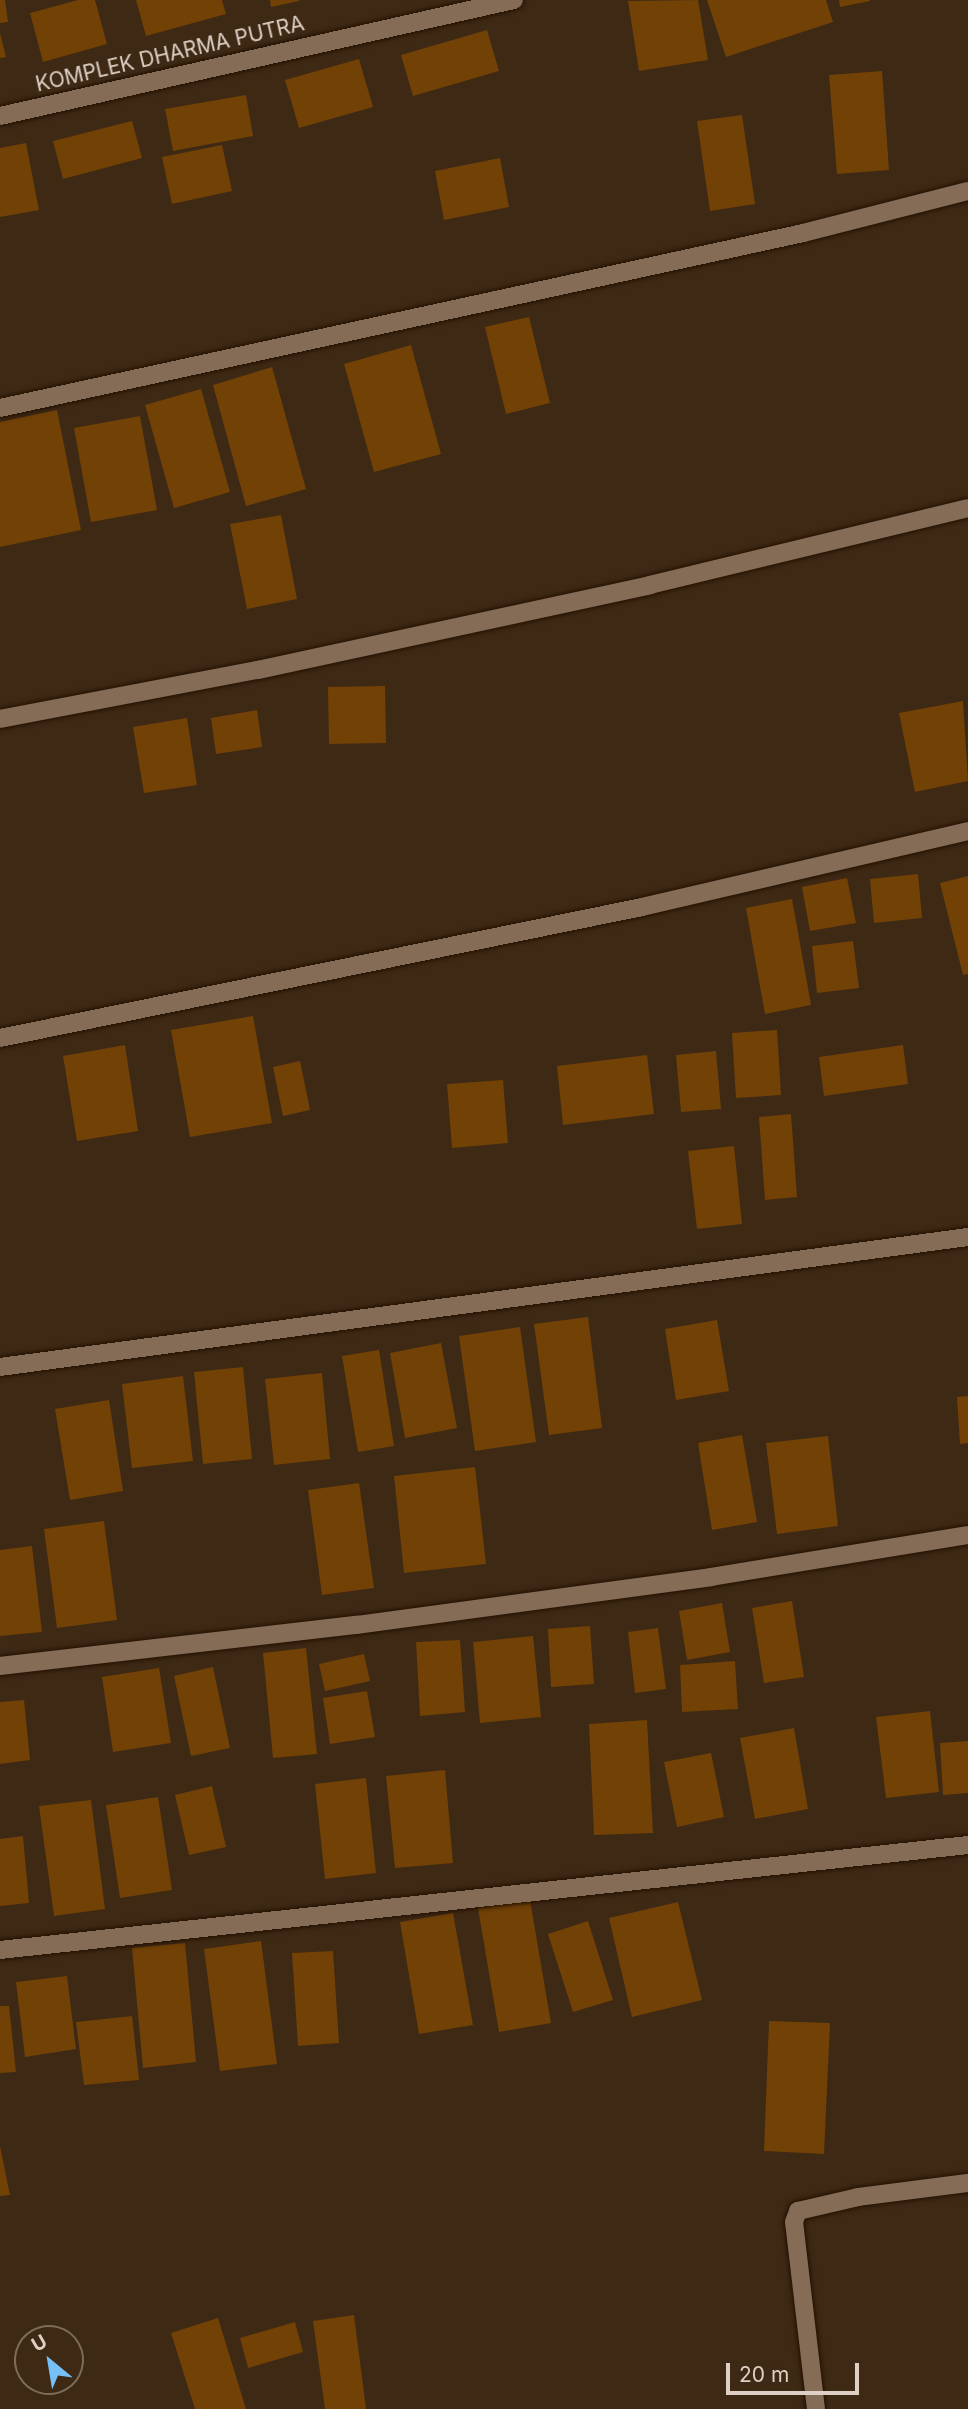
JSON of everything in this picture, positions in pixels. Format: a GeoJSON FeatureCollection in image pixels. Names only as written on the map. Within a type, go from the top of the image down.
{"type":"FeatureCollection","features":[{"type":"Feature","properties":{"kind":"street","name":"KOMPLEK DHARMA PUTRA"},"geometry":{"type":"LineString","coordinates":[[0,116],[514,0]]}},
{"type":"Feature","properties":{"kind":"street"},"geometry":{"type":"LineString","coordinates":[[0,408],[803,233],[968,191]]}},
{"type":"Feature","properties":{"kind":"street"},"geometry":{"type":"LineString","coordinates":[[0,719],[258,670],[624,591],[968,508]]}},
{"type":"Feature","properties":{"kind":"street"},"geometry":{"type":"LineString","coordinates":[[0,1038],[642,907],[968,831]]}},
{"type":"Feature","properties":{"kind":"street"},"geometry":{"type":"LineString","coordinates":[[0,1367],[968,1237]]}},
{"type":"Feature","properties":{"kind":"street"},"geometry":{"type":"LineString","coordinates":[[0,1666],[357,1625],[698,1579],[968,1535]]}},
{"type":"Feature","properties":{"kind":"street"},"geometry":{"type":"LineString","coordinates":[[0,1950],[968,1845]]}},
{"type":"Feature","properties":{"kind":"street"},"geometry":{"type":"LineString","coordinates":[[816,2409],[794,2222],[798,2211],[858,2197],[968,2183]]}},
{"type":"Feature","properties":{"kind":"building"},"geometry":{"type":"Polygon","coordinates":[[[0,0],[5,0],[8,22],[0,23],[0,0]]]}},
{"type":"Feature","properties":{"kind":"building"},"geometry":{"type":"Polygon","coordinates":[[[78,0],[95,0],[107,44],[43,62],[30,13],[78,0]]]}},
{"type":"Feature","properties":{"kind":"building"},"geometry":{"type":"Polygon","coordinates":[[[136,0],[222,0],[226,14],[146,36],[136,0]]]}},
{"type":"Feature","properties":{"kind":"building"},"geometry":{"type":"Polygon","coordinates":[[[270,0],[299,0],[299,1],[271,7],[270,0]]]}},
{"type":"Feature","properties":{"kind":"building"},"geometry":{"type":"Polygon","coordinates":[[[698,0],[708,60],[639,71],[628,1],[698,0]]]}},
{"type":"Feature","properties":{"kind":"building"},"geometry":{"type":"Polygon","coordinates":[[[707,0],[826,0],[833,22],[726,57],[707,0]]]}},
{"type":"Feature","properties":{"kind":"building"},"geometry":{"type":"Polygon","coordinates":[[[839,0],[870,0],[870,1],[840,7],[839,0]]]}},
{"type":"Feature","properties":{"kind":"building"},"geometry":{"type":"Polygon","coordinates":[[[487,30],[499,71],[413,96],[401,55],[487,30]]]}},
{"type":"Feature","properties":{"kind":"building"},"geometry":{"type":"Polygon","coordinates":[[[0,33],[6,57],[0,58],[0,33]]]}},
{"type":"Feature","properties":{"kind":"building"},"geometry":{"type":"Polygon","coordinates":[[[359,59],[373,107],[299,128],[285,80],[359,59]]]}},
{"type":"Feature","properties":{"kind":"building"},"geometry":{"type":"Polygon","coordinates":[[[882,71],[889,170],[837,174],[829,75],[882,71]]]}},
{"type":"Feature","properties":{"kind":"building"},"geometry":{"type":"Polygon","coordinates":[[[246,95],[253,136],[173,151],[165,109],[246,95]]]}},
{"type":"Feature","properties":{"kind":"building"},"geometry":{"type":"Polygon","coordinates":[[[742,115],[755,204],[710,211],[697,121],[742,115]]]}},
{"type":"Feature","properties":{"kind":"building"},"geometry":{"type":"Polygon","coordinates":[[[132,121],[142,158],[63,179],[53,141],[132,121]]]}},
{"type":"Feature","properties":{"kind":"building"},"geometry":{"type":"Polygon","coordinates":[[[26,143],[39,210],[0,217],[0,148],[26,143]]]}},
{"type":"Feature","properties":{"kind":"building"},"geometry":{"type":"Polygon","coordinates":[[[222,145],[232,191],[172,204],[162,157],[222,145]]]}},
{"type":"Feature","properties":{"kind":"building"},"geometry":{"type":"Polygon","coordinates":[[[500,158],[509,207],[444,220],[435,171],[500,158]]]}},
{"type":"Feature","properties":{"kind":"building"},"geometry":{"type":"Polygon","coordinates":[[[529,317],[550,403],[506,414],[485,327],[529,317]]]}},
{"type":"Feature","properties":{"kind":"building"},"geometry":{"type":"Polygon","coordinates":[[[411,345],[441,454],[374,472],[344,364],[411,345]]]}},
{"type":"Feature","properties":{"kind":"building"},"geometry":{"type":"Polygon","coordinates":[[[272,367],[306,489],[246,506],[213,385],[272,367]]]}},
{"type":"Feature","properties":{"kind":"building"},"geometry":{"type":"Polygon","coordinates":[[[201,389],[230,492],[174,508],[145,405],[201,389]]]}},
{"type":"Feature","properties":{"kind":"building"},"geometry":{"type":"Polygon","coordinates":[[[57,410],[81,530],[0,547],[0,422],[57,410]]]}},
{"type":"Feature","properties":{"kind":"building"},"geometry":{"type":"Polygon","coordinates":[[[140,416],[157,510],[91,522],[74,428],[140,416]]]}},
{"type":"Feature","properties":{"kind":"building"},"geometry":{"type":"Polygon","coordinates":[[[281,515],[297,599],[247,609],[230,524],[281,515]]]}},
{"type":"Feature","properties":{"kind":"building"},"geometry":{"type":"Polygon","coordinates":[[[385,686],[386,743],[329,744],[328,687],[385,686]]]}},
{"type":"Feature","properties":{"kind":"building"},"geometry":{"type":"Polygon","coordinates":[[[963,701],[968,781],[915,792],[899,713],[963,701]]]}},
{"type":"Feature","properties":{"kind":"building"},"geometry":{"type":"Polygon","coordinates":[[[257,710],[262,747],[216,754],[211,718],[257,710]]]}},
{"type":"Feature","properties":{"kind":"building"},"geometry":{"type":"Polygon","coordinates":[[[187,718],[197,785],[144,793],[133,727],[187,718]]]}},
{"type":"Feature","properties":{"kind":"building"},"geometry":{"type":"Polygon","coordinates":[[[918,874],[922,918],[874,923],[870,879],[918,874]]]}},
{"type":"Feature","properties":{"kind":"building"},"geometry":{"type":"Polygon","coordinates":[[[968,876],[968,974],[963,975],[940,883],[968,876]]]}},
{"type":"Feature","properties":{"kind":"building"},"geometry":{"type":"Polygon","coordinates":[[[847,878],[856,923],[810,931],[802,887],[847,878]]]}},
{"type":"Feature","properties":{"kind":"building"},"geometry":{"type":"Polygon","coordinates":[[[792,899],[811,1005],[765,1014],[746,908],[792,899]]]}},
{"type":"Feature","properties":{"kind":"building"},"geometry":{"type":"Polygon","coordinates":[[[853,941],[859,988],[817,993],[812,946],[853,941]]]}},
{"type":"Feature","properties":{"kind":"building"},"geometry":{"type":"Polygon","coordinates":[[[253,1016],[272,1123],[190,1137],[171,1030],[253,1016]]]}},
{"type":"Feature","properties":{"kind":"building"},"geometry":{"type":"Polygon","coordinates":[[[777,1030],[781,1095],[736,1098],[732,1033],[777,1030]]]}},
{"type":"Feature","properties":{"kind":"building"},"geometry":{"type":"Polygon","coordinates":[[[125,1045],[138,1131],[77,1141],[63,1056],[125,1045]]]}},
{"type":"Feature","properties":{"kind":"building"},"geometry":{"type":"Polygon","coordinates":[[[903,1045],[908,1084],[824,1096],[819,1057],[903,1045]]]}},
{"type":"Feature","properties":{"kind":"building"},"geometry":{"type":"Polygon","coordinates":[[[716,1051],[721,1109],[681,1112],[676,1055],[716,1051]]]}},
{"type":"Feature","properties":{"kind":"building"},"geometry":{"type":"Polygon","coordinates":[[[647,1055],[654,1114],[563,1125],[557,1066],[647,1055]]]}},
{"type":"Feature","properties":{"kind":"building"},"geometry":{"type":"Polygon","coordinates":[[[300,1061],[310,1110],[283,1116],[273,1067],[300,1061]]]}},
{"type":"Feature","properties":{"kind":"building"},"geometry":{"type":"Polygon","coordinates":[[[503,1080],[508,1143],[452,1148],[447,1084],[503,1080]]]}},
{"type":"Feature","properties":{"kind":"building"},"geometry":{"type":"Polygon","coordinates":[[[791,1114],[797,1197],[765,1200],[759,1117],[791,1114]]]}},
{"type":"Feature","properties":{"kind":"building"},"geometry":{"type":"Polygon","coordinates":[[[734,1146],[742,1224],[697,1229],[688,1151],[734,1146]]]}},
{"type":"Feature","properties":{"kind":"building"},"geometry":{"type":"Polygon","coordinates":[[[588,1317],[602,1428],[549,1435],[534,1324],[588,1317]]]}},
{"type":"Feature","properties":{"kind":"building"},"geometry":{"type":"Polygon","coordinates":[[[717,1320],[729,1391],[676,1400],[665,1329],[717,1320]]]}},
{"type":"Feature","properties":{"kind":"building"},"geometry":{"type":"Polygon","coordinates":[[[520,1327],[536,1442],[475,1451],[459,1336],[520,1327]]]}},
{"type":"Feature","properties":{"kind":"building"},"geometry":{"type":"Polygon","coordinates":[[[441,1343],[457,1428],[405,1438],[390,1353],[441,1343]]]}},
{"type":"Feature","properties":{"kind":"building"},"geometry":{"type":"Polygon","coordinates":[[[379,1350],[394,1446],[358,1452],[342,1356],[379,1350]]]}},
{"type":"Feature","properties":{"kind":"building"},"geometry":{"type":"Polygon","coordinates":[[[243,1367],[252,1459],[203,1464],[194,1372],[243,1367]]]}},
{"type":"Feature","properties":{"kind":"building"},"geometry":{"type":"Polygon","coordinates":[[[322,1373],[330,1459],[274,1465],[265,1379],[322,1373]]]}},
{"type":"Feature","properties":{"kind":"building"},"geometry":{"type":"Polygon","coordinates":[[[183,1376],[193,1461],[132,1468],[122,1384],[183,1376]]]}},
{"type":"Feature","properties":{"kind":"building"},"geometry":{"type":"Polygon","coordinates":[[[968,1396],[968,1443],[960,1444],[957,1397],[968,1396]]]}},
{"type":"Feature","properties":{"kind":"building"},"geometry":{"type":"Polygon","coordinates":[[[109,1400],[123,1491],[70,1500],[55,1409],[109,1400]]]}},
{"type":"Feature","properties":{"kind":"building"},"geometry":{"type":"Polygon","coordinates":[[[742,1435],[757,1522],[712,1530],[698,1443],[742,1435]]]}},
{"type":"Feature","properties":{"kind":"building"},"geometry":{"type":"Polygon","coordinates":[[[828,1436],[838,1526],[777,1534],[766,1443],[828,1436]]]}},
{"type":"Feature","properties":{"kind":"building"},"geometry":{"type":"Polygon","coordinates":[[[475,1467],[486,1564],[404,1573],[394,1476],[475,1467]]]}},
{"type":"Feature","properties":{"kind":"building"},"geometry":{"type":"Polygon","coordinates":[[[359,1483],[374,1588],[322,1595],[308,1490],[359,1483]]]}},
{"type":"Feature","properties":{"kind":"building"},"geometry":{"type":"Polygon","coordinates":[[[104,1521],[117,1620],[57,1628],[44,1529],[104,1521]]]}},
{"type":"Feature","properties":{"kind":"building"},"geometry":{"type":"Polygon","coordinates":[[[32,1546],[42,1632],[0,1636],[0,1550],[32,1546]]]}},
{"type":"Feature","properties":{"kind":"building"},"geometry":{"type":"Polygon","coordinates":[[[792,1601],[804,1677],[764,1683],[752,1608],[792,1601]]]}},
{"type":"Feature","properties":{"kind":"building"},"geometry":{"type":"Polygon","coordinates":[[[722,1603],[730,1652],[687,1660],[679,1611],[722,1603]]]}},
{"type":"Feature","properties":{"kind":"building"},"geometry":{"type":"Polygon","coordinates":[[[590,1626],[594,1684],[551,1687],[548,1629],[590,1626]]]}},
{"type":"Feature","properties":{"kind":"building"},"geometry":{"type":"Polygon","coordinates":[[[658,1628],[666,1689],[635,1693],[628,1632],[658,1628]]]}},
{"type":"Feature","properties":{"kind":"building"},"geometry":{"type":"Polygon","coordinates":[[[533,1636],[541,1717],[480,1723],[473,1642],[533,1636]]]}},
{"type":"Feature","properties":{"kind":"building"},"geometry":{"type":"Polygon","coordinates":[[[460,1640],[465,1712],[420,1716],[416,1642],[460,1640]]]}},
{"type":"Feature","properties":{"kind":"building"},"geometry":{"type":"Polygon","coordinates":[[[306,1648],[317,1754],[273,1758],[263,1653],[306,1648]]]}},
{"type":"Feature","properties":{"kind":"building"},"geometry":{"type":"Polygon","coordinates":[[[364,1654],[370,1681],[325,1691],[319,1664],[364,1654]]]}},
{"type":"Feature","properties":{"kind":"building"},"geometry":{"type":"Polygon","coordinates":[[[735,1661],[738,1709],[682,1712],[680,1665],[735,1661]]]}},
{"type":"Feature","properties":{"kind":"building"},"geometry":{"type":"Polygon","coordinates":[[[213,1667],[230,1748],[191,1756],[174,1676],[213,1667]]]}},
{"type":"Feature","properties":{"kind":"building"},"geometry":{"type":"Polygon","coordinates":[[[159,1668],[171,1743],[113,1752],[102,1677],[159,1668]]]}},
{"type":"Feature","properties":{"kind":"building"},"geometry":{"type":"Polygon","coordinates":[[[367,1691],[375,1737],[330,1744],[323,1698],[367,1691]]]}},
{"type":"Feature","properties":{"kind":"building"},"geometry":{"type":"Polygon","coordinates":[[[24,1700],[30,1760],[0,1764],[0,1702],[24,1700]]]}},
{"type":"Feature","properties":{"kind":"building"},"geometry":{"type":"Polygon","coordinates":[[[930,1711],[939,1792],[886,1798],[876,1717],[930,1711]]]}},
{"type":"Feature","properties":{"kind":"building"},"geometry":{"type":"Polygon","coordinates":[[[647,1720],[653,1833],[594,1835],[589,1724],[647,1720]]]}},
{"type":"Feature","properties":{"kind":"building"},"geometry":{"type":"Polygon","coordinates":[[[794,1728],[808,1809],[755,1819],[740,1738],[794,1728]]]}},
{"type":"Feature","properties":{"kind":"building"},"geometry":{"type":"Polygon","coordinates":[[[968,1741],[968,1793],[943,1795],[940,1743],[968,1741]]]}},
{"type":"Feature","properties":{"kind":"building"},"geometry":{"type":"Polygon","coordinates":[[[711,1753],[724,1817],[677,1827],[664,1762],[711,1753]]]}},
{"type":"Feature","properties":{"kind":"building"},"geometry":{"type":"Polygon","coordinates":[[[445,1770],[453,1863],[395,1868],[386,1776],[445,1770]]]}},
{"type":"Feature","properties":{"kind":"building"},"geometry":{"type":"Polygon","coordinates":[[[366,1778],[376,1873],[325,1879],[315,1784],[366,1778]]]}},
{"type":"Feature","properties":{"kind":"building"},"geometry":{"type":"Polygon","coordinates":[[[212,1786],[226,1847],[189,1855],[175,1795],[212,1786]]]}},
{"type":"Feature","properties":{"kind":"building"},"geometry":{"type":"Polygon","coordinates":[[[158,1797],[172,1890],[120,1898],[106,1805],[158,1797]]]}},
{"type":"Feature","properties":{"kind":"building"},"geometry":{"type":"Polygon","coordinates":[[[91,1800],[105,1909],[54,1916],[39,1806],[91,1800]]]}},
{"type":"Feature","properties":{"kind":"building"},"geometry":{"type":"Polygon","coordinates":[[[23,1836],[29,1903],[0,1906],[0,1839],[23,1836]]]}},
{"type":"Feature","properties":{"kind":"building"},"geometry":{"type":"Polygon","coordinates":[[[530,1900],[551,2023],[499,2032],[478,1908],[530,1900]]]}},
{"type":"Feature","properties":{"kind":"building"},"geometry":{"type":"Polygon","coordinates":[[[678,1902],[702,2000],[632,2017],[609,1918],[678,1902]]]}},
{"type":"Feature","properties":{"kind":"building"},"geometry":{"type":"Polygon","coordinates":[[[453,1913],[473,2025],[419,2034],[400,1922],[453,1913]]]}},
{"type":"Feature","properties":{"kind":"building"},"geometry":{"type":"Polygon","coordinates":[[[588,1921],[613,2000],[573,2012],[548,1934],[588,1921]]]}},
{"type":"Feature","properties":{"kind":"building"},"geometry":{"type":"Polygon","coordinates":[[[261,1941],[277,2064],[220,2071],[204,1949],[261,1941]]]}},
{"type":"Feature","properties":{"kind":"building"},"geometry":{"type":"Polygon","coordinates":[[[185,1943],[196,2062],[143,2068],[132,1948],[185,1943]]]}},
{"type":"Feature","properties":{"kind":"building"},"geometry":{"type":"Polygon","coordinates":[[[333,1951],[339,2043],[298,2046],[292,1953],[333,1951]]]}},
{"type":"Feature","properties":{"kind":"building"},"geometry":{"type":"Polygon","coordinates":[[[67,1976],[76,2049],[25,2057],[16,1982],[67,1976]]]}},
{"type":"Feature","properties":{"kind":"building"},"geometry":{"type":"Polygon","coordinates":[[[0,2006],[9,2006],[16,2072],[0,2073],[0,2006]]]}},
{"type":"Feature","properties":{"kind":"building"},"geometry":{"type":"Polygon","coordinates":[[[132,2016],[139,2080],[84,2085],[76,2022],[132,2016]]]}},
{"type":"Feature","properties":{"kind":"building"},"geometry":{"type":"Polygon","coordinates":[[[769,2021],[830,2023],[824,2154],[764,2151],[769,2021]]]}},
{"type":"Feature","properties":{"kind":"building"},"geometry":{"type":"Polygon","coordinates":[[[0,2146],[10,2195],[0,2196],[0,2146]]]}},
{"type":"Feature","properties":{"kind":"building"},"geometry":{"type":"Polygon","coordinates":[[[354,2315],[366,2409],[325,2409],[313,2321],[354,2315]]]}},
{"type":"Feature","properties":{"kind":"building"},"geometry":{"type":"Polygon","coordinates":[[[218,2318],[246,2409],[195,2409],[171,2333],[218,2318]]]}},
{"type":"Feature","properties":{"kind":"building"},"geometry":{"type":"Polygon","coordinates":[[[295,2322],[303,2352],[248,2368],[240,2338],[295,2322]]]}}]}
